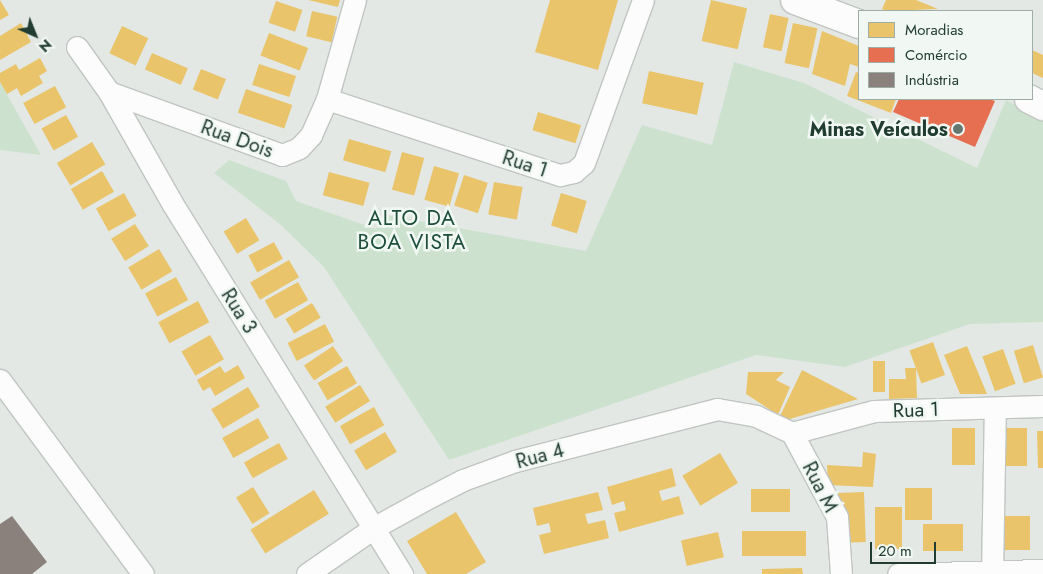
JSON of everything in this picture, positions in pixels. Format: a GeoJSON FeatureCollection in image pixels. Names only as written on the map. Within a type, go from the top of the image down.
{"type":"FeatureCollection","features":[{"type":"Feature","properties":{"kind":"main road"},"geometry":{"type":"LineString","coordinates":[[795,0],[858,24]]}},
{"type":"Feature","properties":{"kind":"main road"},"geometry":{"type":"LineString","coordinates":[[1031,100],[1043,106]]}},
{"type":"Feature","properties":{"kind":"street","name":"Rua Dois"},"geometry":{"type":"LineString","coordinates":[[109,92],[282,155],[299,148],[311,135],[327,99],[356,0]]}},
{"type":"Feature","properties":{"kind":"street","name":"Rua 1"},"geometry":{"type":"LineString","coordinates":[[327,99],[560,175],[574,172],[584,162],[643,0]]}},
{"type":"Feature","properties":{"kind":"street","name":"Rua 3"},"geometry":{"type":"LineString","coordinates":[[77,47],[109,92],[172,203],[375,527],[402,574]]}},
{"type":"Feature","properties":{"kind":"street"},"geometry":{"type":"LineString","coordinates":[[0,380],[143,574]]}},
{"type":"Feature","properties":{"kind":"street","name":"Rua 1"},"geometry":{"type":"LineString","coordinates":[[792,433],[874,411],[1043,406]]}},
{"type":"Feature","properties":{"kind":"street"},"geometry":{"type":"LineString","coordinates":[[992,572],[995,408]]}},
{"type":"Feature","properties":{"kind":"street","name":"Rua 4"},"geometry":{"type":"LineString","coordinates":[[307,574],[375,527],[463,480],[515,461],[717,409],[756,416],[792,433]]}},
{"type":"Feature","properties":{"kind":"street","name":"Rua M"},"geometry":{"type":"LineString","coordinates":[[792,433],[837,517],[841,574]]}},
{"type":"Feature","properties":{"kind":"street"},"geometry":{"type":"LineString","coordinates":[[898,574],[1043,570]]}},
{"type":"Feature","properties":{"kind":"green space"},"geometry":{"type":"Polygon","coordinates":[[[734,62],[804,83],[977,168],[1006,100],[1043,121],[1043,322],[970,324],[845,367],[756,355],[449,460],[324,267],[281,225],[214,173],[229,160],[286,181],[296,201],[376,229],[386,215],[586,251],[642,125],[712,145],[734,62]]]}},
{"type":"Feature","properties":{"kind":"green space"},"geometry":{"type":"Polygon","coordinates":[[[0,82],[41,155],[0,150],[0,82]]]}},
{"type":"Feature","properties":{"kind":"building: Moradias"},"geometry":{"type":"Polygon","coordinates":[[[0,0],[9,15],[0,20],[0,0]]]}},
{"type":"Feature","properties":{"kind":"building: Moradias"},"geometry":{"type":"Polygon","coordinates":[[[308,0],[340,0],[338,7],[308,0]]]}},
{"type":"Feature","properties":{"kind":"building: Moradias"},"geometry":{"type":"Polygon","coordinates":[[[550,0],[618,0],[598,70],[535,52],[550,0]]]}},
{"type":"Feature","properties":{"kind":"building: Moradias"},"geometry":{"type":"Polygon","coordinates":[[[711,0],[747,8],[738,49],[702,41],[711,0]]]}},
{"type":"Feature","properties":{"kind":"building: Moradias"},"geometry":{"type":"Polygon","coordinates":[[[886,0],[916,0],[938,9],[884,10],[882,9],[886,0]]]}},
{"type":"Feature","properties":{"kind":"building: Moradias"},"geometry":{"type":"Polygon","coordinates":[[[276,1],[302,10],[295,32],[269,23],[276,1]]]}},
{"type":"Feature","properties":{"kind":"building: Moradias"},"geometry":{"type":"Polygon","coordinates":[[[312,11],[337,17],[331,42],[306,36],[312,11]]]}},
{"type":"Feature","properties":{"kind":"building: Moradias"},"geometry":{"type":"Polygon","coordinates":[[[770,14],[789,18],[782,51],[763,47],[770,14]]]}},
{"type":"Feature","properties":{"kind":"building: Moradias"},"geometry":{"type":"Polygon","coordinates":[[[21,23],[31,42],[0,60],[0,36],[21,23]]]}},
{"type":"Feature","properties":{"kind":"building: Moradias"},"geometry":{"type":"Polygon","coordinates":[[[793,23],[817,28],[809,68],[784,63],[793,23]]]}},
{"type":"Feature","properties":{"kind":"building: Moradias"},"geometry":{"type":"Polygon","coordinates":[[[122,26],[148,38],[136,65],[109,53],[122,26]]]}},
{"type":"Feature","properties":{"kind":"building: Moradias"},"geometry":{"type":"Polygon","coordinates":[[[822,31],[858,46],[858,67],[850,64],[845,86],[812,74],[822,31]]]}},
{"type":"Feature","properties":{"kind":"building: Moradias"},"geometry":{"type":"Polygon","coordinates":[[[269,33],[308,48],[300,70],[260,55],[269,33]]]}},
{"type":"Feature","properties":{"kind":"building: Moradias"},"geometry":{"type":"Polygon","coordinates":[[[1033,50],[1043,55],[1043,78],[1033,73],[1033,50]]]}},
{"type":"Feature","properties":{"kind":"building: Moradias"},"geometry":{"type":"Polygon","coordinates":[[[152,53],[188,68],[181,85],[145,70],[152,53]]]}},
{"type":"Feature","properties":{"kind":"building: Moradias"},"geometry":{"type":"Polygon","coordinates":[[[40,58],[47,71],[39,76],[43,83],[21,96],[17,88],[7,94],[0,82],[0,73],[16,64],[19,70],[40,58]]]}},
{"type":"Feature","properties":{"kind":"building: Moradias"},"geometry":{"type":"Polygon","coordinates":[[[259,64],[296,76],[289,97],[252,85],[259,64]]]}},
{"type":"Feature","properties":{"kind":"building: Moradias"},"geometry":{"type":"Polygon","coordinates":[[[201,69],[226,79],[218,100],[193,89],[201,69]]]}},
{"type":"Feature","properties":{"kind":"building: Moradias"},"geometry":{"type":"Polygon","coordinates":[[[649,71],[704,83],[697,115],[642,103],[649,71]]]}},
{"type":"Feature","properties":{"kind":"building: Moradias"},"geometry":{"type":"Polygon","coordinates":[[[856,72],[858,73],[858,100],[896,100],[891,113],[847,96],[856,72]]]}},
{"type":"Feature","properties":{"kind":"building: Moradias"},"geometry":{"type":"Polygon","coordinates":[[[55,86],[66,107],[34,124],[23,103],[55,86]]]}},
{"type":"Feature","properties":{"kind":"building: Moradias"},"geometry":{"type":"Polygon","coordinates":[[[246,89],[292,105],[284,129],[238,113],[246,89]]]}},
{"type":"Feature","properties":{"kind":"building: Moradias"},"geometry":{"type":"Polygon","coordinates":[[[538,112],[581,125],[575,143],[532,130],[538,112]]]}},
{"type":"Feature","properties":{"kind":"building: Moradias"},"geometry":{"type":"Polygon","coordinates":[[[66,115],[78,137],[54,150],[42,129],[66,115]]]}},
{"type":"Feature","properties":{"kind":"building: Moradias"},"geometry":{"type":"Polygon","coordinates":[[[349,139],[391,151],[385,172],[343,160],[349,139]]]}},
{"type":"Feature","properties":{"kind":"building: Moradias"},"geometry":{"type":"Polygon","coordinates":[[[92,142],[105,164],[70,185],[57,163],[92,142]]]}},
{"type":"Feature","properties":{"kind":"building: Moradias"},"geometry":{"type":"Polygon","coordinates":[[[402,152],[424,158],[414,196],[392,190],[402,152]]]}},
{"type":"Feature","properties":{"kind":"building: Moradias"},"geometry":{"type":"Polygon","coordinates":[[[434,166],[459,173],[449,207],[424,200],[434,166]]]}},
{"type":"Feature","properties":{"kind":"building: Moradias"},"geometry":{"type":"Polygon","coordinates":[[[102,171],[114,192],[83,210],[71,189],[102,171]]]}},
{"type":"Feature","properties":{"kind":"building: Moradias"},"geometry":{"type":"Polygon","coordinates":[[[329,172],[370,183],[363,206],[323,195],[329,172]]]}},
{"type":"Feature","properties":{"kind":"building: Moradias"},"geometry":{"type":"Polygon","coordinates":[[[464,175],[488,183],[478,213],[454,205],[464,175]]]}},
{"type":"Feature","properties":{"kind":"building: Moradias"},"geometry":{"type":"Polygon","coordinates":[[[494,182],[523,187],[517,220],[488,214],[494,182]]]}},
{"type":"Feature","properties":{"kind":"building: Moradias"},"geometry":{"type":"Polygon","coordinates":[[[124,193],[137,216],[109,231],[96,209],[124,193]]]}},
{"type":"Feature","properties":{"kind":"building: Moradias"},"geometry":{"type":"Polygon","coordinates":[[[561,193],[587,201],[577,233],[551,226],[561,193]]]}},
{"type":"Feature","properties":{"kind":"building: Moradias"},"geometry":{"type":"Polygon","coordinates":[[[246,218],[259,240],[237,254],[224,231],[246,218]]]}},
{"type":"Feature","properties":{"kind":"building: Moradias"},"geometry":{"type":"Polygon","coordinates":[[[135,224],[149,246],[125,261],[111,239],[135,224]]]}},
{"type":"Feature","properties":{"kind":"building: Moradias"},"geometry":{"type":"Polygon","coordinates":[[[274,242],[283,259],[257,272],[248,256],[274,242]]]}},
{"type":"Feature","properties":{"kind":"building: Moradias"},"geometry":{"type":"Polygon","coordinates":[[[159,249],[172,271],[142,290],[128,268],[159,249]]]}},
{"type":"Feature","properties":{"kind":"building: Moradias"},"geometry":{"type":"Polygon","coordinates":[[[289,260],[299,277],[260,300],[250,282],[289,260]]]}},
{"type":"Feature","properties":{"kind":"building: Moradias"},"geometry":{"type":"Polygon","coordinates":[[[176,277],[188,300],[157,316],[145,293],[176,277]]]}},
{"type":"Feature","properties":{"kind":"building: Moradias"},"geometry":{"type":"Polygon","coordinates":[[[298,282],[308,300],[275,319],[265,300],[298,282]]]}},
{"type":"Feature","properties":{"kind":"building: Moradias"},"geometry":{"type":"Polygon","coordinates":[[[198,301],[209,322],[170,343],[158,322],[198,301]]]}},
{"type":"Feature","properties":{"kind":"building: Moradias"},"geometry":{"type":"Polygon","coordinates":[[[312,303],[321,318],[294,334],[285,319],[312,303]]]}},
{"type":"Feature","properties":{"kind":"building: Moradias"},"geometry":{"type":"Polygon","coordinates":[[[325,324],[334,342],[297,361],[288,343],[325,324]]]}},
{"type":"Feature","properties":{"kind":"building: Moradias"},"geometry":{"type":"Polygon","coordinates":[[[210,335],[224,359],[195,376],[181,352],[210,335]]]}},
{"type":"Feature","properties":{"kind":"building: Moradias"},"geometry":{"type":"Polygon","coordinates":[[[933,342],[945,375],[921,383],[910,351],[933,342]]]}},
{"type":"Feature","properties":{"kind":"building: Moradias"},"geometry":{"type":"Polygon","coordinates":[[[1033,345],[1043,378],[1024,383],[1014,351],[1033,345]]]}},
{"type":"Feature","properties":{"kind":"building: Moradias"},"geometry":{"type":"Polygon","coordinates":[[[333,346],[343,361],[314,380],[304,366],[333,346]]]}},
{"type":"Feature","properties":{"kind":"building: Moradias"},"geometry":{"type":"Polygon","coordinates":[[[967,346],[987,394],[960,394],[944,355],[967,346]]]}},
{"type":"Feature","properties":{"kind":"building: Moradias"},"geometry":{"type":"Polygon","coordinates":[[[1003,349],[1016,384],[995,391],[982,357],[1003,349]]]}},
{"type":"Feature","properties":{"kind":"building: Moradias"},"geometry":{"type":"Polygon","coordinates":[[[873,361],[885,361],[885,392],[873,392],[873,361]]]}},
{"type":"Feature","properties":{"kind":"building: Moradias"},"geometry":{"type":"Polygon","coordinates":[[[238,365],[245,378],[215,396],[210,387],[203,391],[197,380],[220,366],[225,373],[238,365]]]}},
{"type":"Feature","properties":{"kind":"building: Moradias"},"geometry":{"type":"Polygon","coordinates":[[[347,366],[357,383],[328,400],[318,383],[347,366]]]}},
{"type":"Feature","properties":{"kind":"building: Moradias"},"geometry":{"type":"Polygon","coordinates":[[[905,368],[916,368],[917,398],[889,399],[889,379],[906,379],[905,368]]]}},
{"type":"Feature","properties":{"kind":"building: Moradias"},"geometry":{"type":"Polygon","coordinates":[[[802,370],[858,399],[783,421],[780,416],[802,370]]]}},
{"type":"Feature","properties":{"kind":"building: Moradias"},"geometry":{"type":"Polygon","coordinates":[[[748,372],[784,372],[776,380],[790,387],[778,415],[746,394],[748,372]]]}},
{"type":"Feature","properties":{"kind":"building: Moradias"},"geometry":{"type":"Polygon","coordinates":[[[360,385],[370,401],[335,423],[325,407],[360,385]]]}},
{"type":"Feature","properties":{"kind":"building: Moradias"},"geometry":{"type":"Polygon","coordinates":[[[248,387],[260,407],[223,429],[211,409],[248,387]]]}},
{"type":"Feature","properties":{"kind":"building: Moradias"},"geometry":{"type":"Polygon","coordinates":[[[374,407],[384,425],[350,444],[340,426],[374,407]]]}},
{"type":"Feature","properties":{"kind":"building: Moradias"},"geometry":{"type":"Polygon","coordinates":[[[258,418],[269,438],[233,458],[222,438],[258,418]]]}},
{"type":"Feature","properties":{"kind":"building: Moradias"},"geometry":{"type":"Polygon","coordinates":[[[952,428],[975,428],[975,465],[952,465],[952,428]]]}},
{"type":"Feature","properties":{"kind":"building: Moradias"},"geometry":{"type":"Polygon","coordinates":[[[1006,428],[1027,428],[1027,466],[1006,466],[1006,428]]]}},
{"type":"Feature","properties":{"kind":"building: Moradias"},"geometry":{"type":"Polygon","coordinates":[[[1037,431],[1043,431],[1043,468],[1038,468],[1037,431]]]}},
{"type":"Feature","properties":{"kind":"building: Moradias"},"geometry":{"type":"Polygon","coordinates":[[[385,432],[397,452],[366,470],[354,451],[385,432]]]}},
{"type":"Feature","properties":{"kind":"building: Moradias"},"geometry":{"type":"Polygon","coordinates":[[[279,443],[288,459],[253,478],[244,462],[279,443]]]}},
{"type":"Feature","properties":{"kind":"building: Moradias"},"geometry":{"type":"Polygon","coordinates":[[[863,452],[876,454],[873,487],[828,485],[827,465],[862,467],[863,452]]]}},
{"type":"Feature","properties":{"kind":"building: Moradias"},"geometry":{"type":"Polygon","coordinates":[[[720,453],[738,483],[700,506],[682,476],[720,453]]]}},
{"type":"Feature","properties":{"kind":"building: Moradias"},"geometry":{"type":"Polygon","coordinates":[[[672,468],[676,486],[659,491],[662,501],[679,496],[684,514],[619,532],[614,513],[626,510],[624,501],[612,505],[607,487],[672,468]]]}},
{"type":"Feature","properties":{"kind":"building: Moradias"},"geometry":{"type":"Polygon","coordinates":[[[253,487],[269,513],[252,524],[236,498],[253,487]]]}},
{"type":"Feature","properties":{"kind":"building: Moradias"},"geometry":{"type":"Polygon","coordinates":[[[905,488],[932,488],[932,520],[905,520],[905,488]]]}},
{"type":"Feature","properties":{"kind":"building: Moradias"},"geometry":{"type":"Polygon","coordinates":[[[751,489],[790,489],[790,512],[751,512],[751,489]]]}},
{"type":"Feature","properties":{"kind":"building: Moradias"},"geometry":{"type":"Polygon","coordinates":[[[314,490],[329,514],[265,553],[250,530],[314,490]]]}},
{"type":"Feature","properties":{"kind":"building: Moradias"},"geometry":{"type":"Polygon","coordinates":[[[598,492],[603,510],[585,514],[588,524],[605,520],[609,538],[544,554],[539,535],[551,532],[549,523],[537,526],[533,508],[598,492]]]}},
{"type":"Feature","properties":{"kind":"building: Moradias"},"geometry":{"type":"Polygon","coordinates":[[[864,492],[866,542],[839,543],[837,493],[864,492]]]}},
{"type":"Feature","properties":{"kind":"building: Moradias"},"geometry":{"type":"Polygon","coordinates":[[[875,507],[902,507],[902,549],[875,549],[875,507]]]}},
{"type":"Feature","properties":{"kind":"building: Moradias"},"geometry":{"type":"Polygon","coordinates":[[[456,512],[486,562],[466,574],[427,574],[407,541],[456,512]]]}},
{"type":"Feature","properties":{"kind":"building: Moradias"},"geometry":{"type":"Polygon","coordinates":[[[1003,516],[1030,516],[1030,550],[1003,550],[1003,516]]]}},
{"type":"Feature","properties":{"kind":"building: Moradias"},"geometry":{"type":"Polygon","coordinates":[[[923,524],[963,524],[963,551],[923,551],[923,524]]]}},
{"type":"Feature","properties":{"kind":"building: Moradias"},"geometry":{"type":"Polygon","coordinates":[[[742,531],[806,531],[806,556],[742,556],[742,531]]]}},
{"type":"Feature","properties":{"kind":"building: Moradias"},"geometry":{"type":"Polygon","coordinates":[[[718,532],[724,557],[687,566],[681,541],[718,532]]]}},
{"type":"Feature","properties":{"kind":"building: Moradias"},"geometry":{"type":"Polygon","coordinates":[[[802,568],[803,574],[762,574],[762,569],[802,568]]]}},
{"type":"Feature","properties":{"kind":"building: Comércio","name":"Minas Veículos"},"geometry":{"type":"Polygon","coordinates":[[[899,100],[995,101],[975,147],[893,112],[899,100]]]}},
{"type":"Feature","properties":{"kind":"building: Indústria"},"geometry":{"type":"Polygon","coordinates":[[[12,516],[47,562],[32,574],[0,574],[0,524],[12,516]]]}},
{"type":"Feature","properties":{"kind":"place","name":"Minas Veículos"},"geometry":{"type":"Point","coordinates":[958,129]}},
{"type":"Feature","properties":{"kind":"district","name":"ALTO DA BOA VISTA"},"geometry":{"type":"Point","coordinates":[412,230]}}]}
